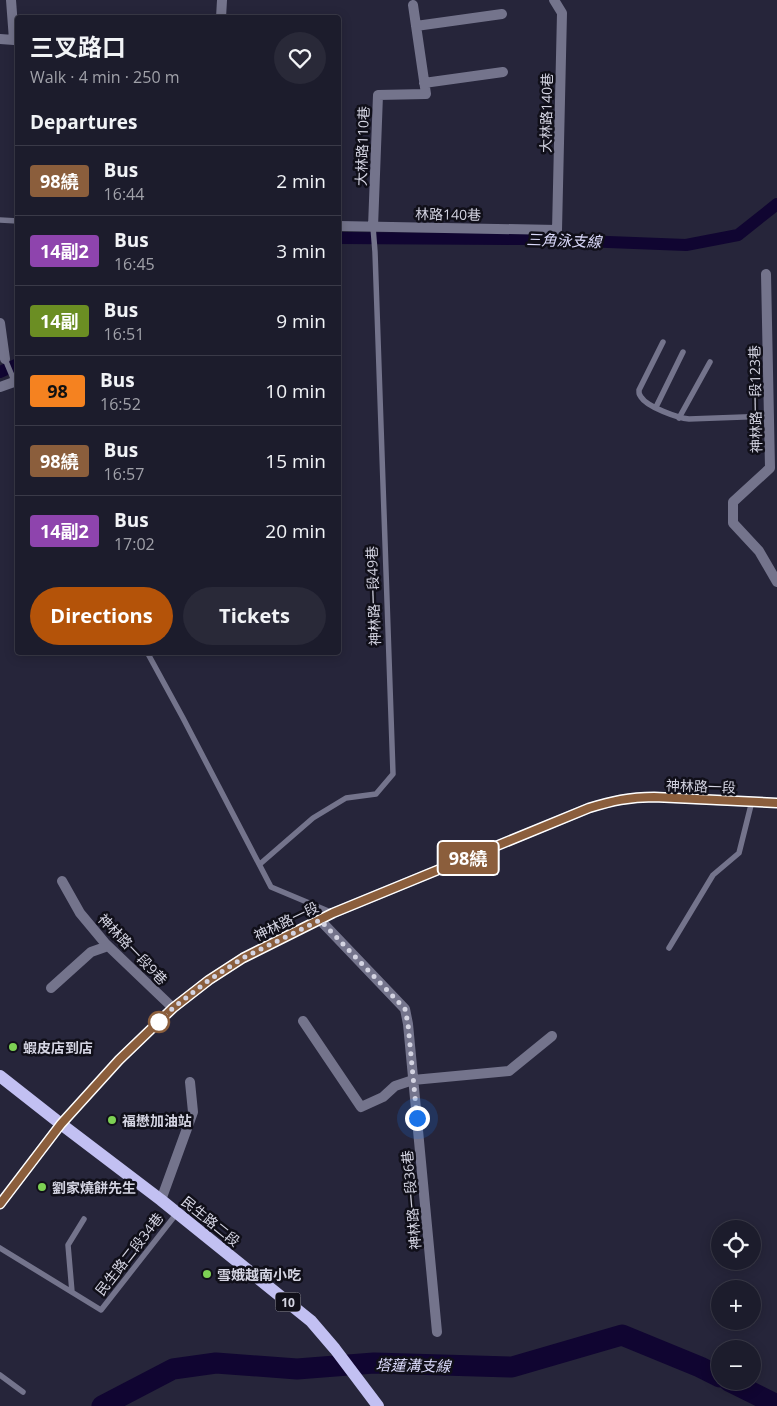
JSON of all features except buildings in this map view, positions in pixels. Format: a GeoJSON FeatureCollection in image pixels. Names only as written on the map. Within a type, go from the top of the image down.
{"type":"FeatureCollection","features":[{"type":"Feature","properties":{"kind":"main road","name":"10"},"geometry":{"type":"LineString","coordinates":[[0,1076],[61,1124]]}},
{"type":"Feature","properties":{"kind":"main road","name":"民生路二段"},"geometry":{"type":"LineString","coordinates":[[61,1124],[161,1200],[311,1321],[378,1406]]}},
{"type":"Feature","properties":{"kind":"street"},"geometry":{"type":"LineString","coordinates":[[0,39],[14,40],[11,0]]}},
{"type":"Feature","properties":{"kind":"street"},"geometry":{"type":"LineString","coordinates":[[221,15],[222,0]]}},
{"type":"Feature","properties":{"kind":"street","name":"大林路140巷"},"geometry":{"type":"LineString","coordinates":[[554,0],[562,13],[557,230]]}},
{"type":"Feature","properties":{"kind":"street"},"geometry":{"type":"LineString","coordinates":[[413,5],[424,83],[503,72]]}},
{"type":"Feature","properties":{"kind":"street"},"geometry":{"type":"LineString","coordinates":[[416,26],[502,14]]}},
{"type":"Feature","properties":{"kind":"street","name":"大林路110巷"},"geometry":{"type":"LineString","coordinates":[[373,230],[378,95],[426,94],[424,83]]}},
{"type":"Feature","properties":{"kind":"street","name":"林路140巷"},"geometry":{"type":"LineString","coordinates":[[341,226],[373,230],[557,230]]}},
{"type":"Feature","properties":{"kind":"street","name":"神林路一段123巷"},"geometry":{"type":"LineString","coordinates":[[766,274],[770,468],[732,502],[732,523],[759,551],[777,582]]}},
{"type":"Feature","properties":{"kind":"street"},"geometry":{"type":"LineString","coordinates":[[0,323],[5,359]]}},
{"type":"Feature","properties":{"kind":"street"},"geometry":{"type":"LineString","coordinates":[[0,387],[14,384]]}},
{"type":"Feature","properties":{"kind":"street","name":"神林路一段"},"geometry":{"type":"LineString","coordinates":[[0,1204],[61,1124],[119,1060],[173,1008],[209,980],[243,958],[333,913],[589,808],[616,800],[654,797],[777,803]]}},
{"type":"Feature","properties":{"kind":"street","name":"神林路一段9巷"},"geometry":{"type":"LineString","coordinates":[[62,881],[80,913],[108,946],[173,1008]]}},
{"type":"Feature","properties":{"kind":"street","name":"神林路一段36巷"},"geometry":{"type":"LineString","coordinates":[[320,920],[405,1009],[408,1024],[437,1332]]}},
{"type":"Feature","properties":{"kind":"street"},"geometry":{"type":"LineString","coordinates":[[51,988],[91,952],[108,946]]}},
{"type":"Feature","properties":{"kind":"street"},"geometry":{"type":"LineString","coordinates":[[303,1021],[361,1107],[383,1097],[395,1086],[413,1080],[509,1071],[552,1036]]}},
{"type":"Feature","properties":{"kind":"street"},"geometry":{"type":"LineString","coordinates":[[161,1200],[192,1112],[190,1082]]}},
{"type":"Feature","properties":{"kind":"lane"},"geometry":{"type":"LineString","coordinates":[[0,220],[15,221]]}},
{"type":"Feature","properties":{"kind":"lane","name":"神林路一段49巷"},"geometry":{"type":"LineString","coordinates":[[260,864],[313,818],[346,798],[376,794],[393,774],[373,230]]}},
{"type":"Feature","properties":{"kind":"lane"},"geometry":{"type":"LineString","coordinates":[[663,342],[639,390],[640,396],[644,401],[679,418],[689,420],[769,416]]}},
{"type":"Feature","properties":{"kind":"lane"},"geometry":{"type":"LineString","coordinates":[[656,407],[683,352]]}},
{"type":"Feature","properties":{"kind":"lane"},"geometry":{"type":"LineString","coordinates":[[5,359],[14,384]]}},
{"type":"Feature","properties":{"kind":"lane"},"geometry":{"type":"LineString","coordinates":[[679,418],[710,362]]}},
{"type":"Feature","properties":{"kind":"lane"},"geometry":{"type":"LineString","coordinates":[[149,655],[271,887],[333,913]]}},
{"type":"Feature","properties":{"kind":"lane"},"geometry":{"type":"LineString","coordinates":[[669,948],[713,875],[739,853],[752,801]]}},
{"type":"Feature","properties":{"kind":"lane","name":"民生路二段34巷"},"geometry":{"type":"LineString","coordinates":[[72,1292],[101,1310],[177,1213]]}},
{"type":"Feature","properties":{"kind":"lane"},"geometry":{"type":"LineString","coordinates":[[72,1292],[68,1245],[84,1219]]}},
{"type":"Feature","properties":{"kind":"lane"},"geometry":{"type":"LineString","coordinates":[[0,1248],[72,1292]]}},
{"type":"Feature","properties":{"kind":"lane"},"geometry":{"type":"LineString","coordinates":[[0,1375],[23,1392]]}},
{"type":"Feature","properties":{"kind":"waterway","name":"三角泳支線"},"geometry":{"type":"LineString","coordinates":[[341,238],[531,239],[686,245],[738,235],[777,204]]}},
{"type":"Feature","properties":{"kind":"waterway","name":"三角泳支線"},"geometry":{"type":"LineString","coordinates":[[0,372],[15,365]]}},
{"type":"Feature","properties":{"kind":"waterway","name":"塔蓮溝支線"},"geometry":{"type":"LineString","coordinates":[[102,1406],[173,1369],[216,1363],[297,1369],[374,1363],[512,1367],[622,1335],[711,1372]]}},
{"type":"Feature","properties":{"kind":"waterway","name":"塔蓮溝支線"},"geometry":{"type":"LineString","coordinates":[[747,1390],[777,1405]]}},
{"type":"Feature","properties":{"kind":"bus line","name":"98繞"},"geometry":{"type":"LineString","coordinates":[[0,1204],[61,1124],[119,1060],[173,1008],[209,980],[243,958],[333,913],[589,808],[616,800],[654,797],[777,803]]}},
{"type":"Feature","properties":{"kind":"place","name":"蝦皮店到店"},"geometry":{"type":"Point","coordinates":[13,1047]}},
{"type":"Feature","properties":{"kind":"place","name":"福懋加油站"},"geometry":{"type":"Point","coordinates":[112,1120]}},
{"type":"Feature","properties":{"kind":"place","name":"劉家燒餅先生"},"geometry":{"type":"Point","coordinates":[42,1187]}},
{"type":"Feature","properties":{"kind":"place","name":"雪娥越南小吃"},"geometry":{"type":"Point","coordinates":[207,1274]}},
{"type":"Feature","properties":{"kind":"route"},"geometry":{"type":"LineString","coordinates":[[159,1022],[173,1008],[209,980],[243,958],[320,920],[405,1009],[417,1118]]}}]}
